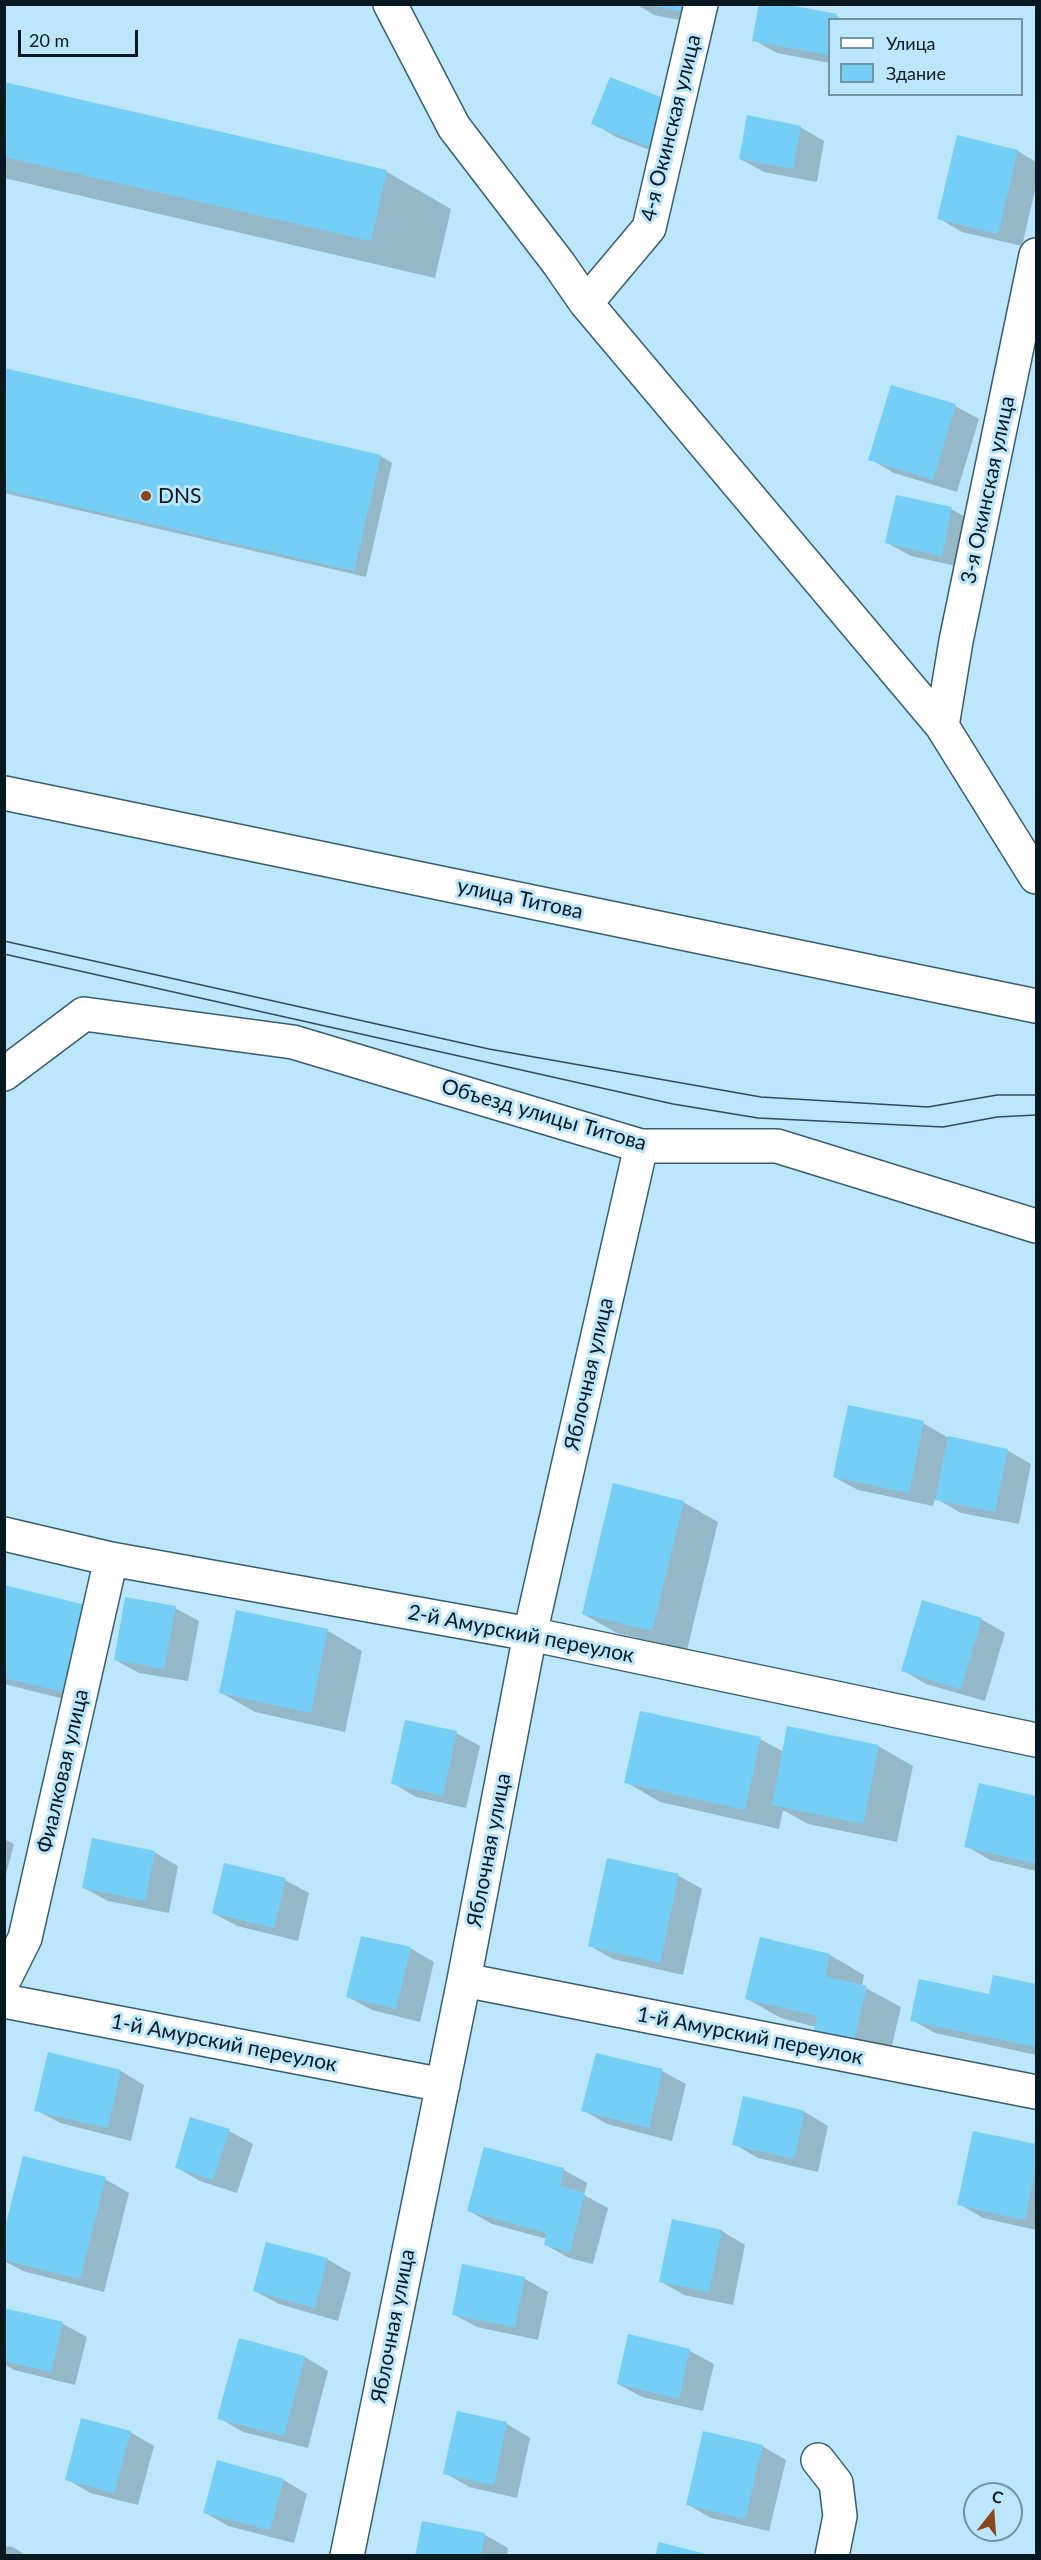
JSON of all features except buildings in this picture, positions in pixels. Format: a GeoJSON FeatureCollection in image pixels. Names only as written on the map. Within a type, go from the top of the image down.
{"type":"FeatureCollection","features":[{"type":"Feature","properties":{"kind":"street"},"geometry":{"type":"LineString","coordinates":[[390,4],[454,127],[559,264],[586,303],[942,726],[1036,877]]}},
{"type":"Feature","properties":{"kind":"street","name":"4-я Окинская улица"},"geometry":{"type":"LineString","coordinates":[[586,303],[648,228],[700,4]]}},
{"type":"Feature","properties":{"kind":"street","name":"3-я Окинская улица"},"geometry":{"type":"LineString","coordinates":[[942,726],[957,641],[1036,255]]}},
{"type":"Feature","properties":{"kind":"street","name":"улица Титова"},"geometry":{"type":"LineString","coordinates":[[4,793],[1036,1006]]}},
{"type":"Feature","properties":{"kind":"street","name":"Объезд улицы Титова"},"geometry":{"type":"LineString","coordinates":[[4,1074],[84,1014],[293,1041],[641,1146],[777,1146],[1036,1226]]}},
{"type":"Feature","properties":{"kind":"street","name":"Яблочная улица"},"geometry":{"type":"LineString","coordinates":[[347,2556],[464,1980],[530,1634],[641,1146]]}},
{"type":"Feature","properties":{"kind":"street","name":"2-й Амурский переулок"},"geometry":{"type":"LineString","coordinates":[[4,1534],[111,1559],[530,1634],[1036,1740]]}},
{"type":"Feature","properties":{"kind":"street","name":"Фиалковая улица"},"geometry":{"type":"LineString","coordinates":[[4,1980],[25,1938],[111,1559]]}},
{"type":"Feature","properties":{"kind":"street","name":"1-й Амурский переулок"},"geometry":{"type":"LineString","coordinates":[[464,1980],[1036,2092]]}},
{"type":"Feature","properties":{"kind":"street","name":"1-й Амурский переулок"},"geometry":{"type":"LineString","coordinates":[[4,2001],[442,2085]]}},
{"type":"Feature","properties":{"kind":"street"},"geometry":{"type":"LineString","coordinates":[[818,2460],[836,2484],[840,2516],[832,2556]]}},
{"type":"Feature","properties":{"kind":"tram line"},"geometry":{"type":"LineString","coordinates":[[4,941],[489,1049],[761,1097],[928,1107],[997,1095],[1036,1095]]}},
{"type":"Feature","properties":{"kind":"tram line"},"geometry":{"type":"LineString","coordinates":[[4,954],[673,1104],[758,1118],[943,1127],[997,1117],[1036,1115]]}},
{"type":"Feature","properties":{"kind":"place","name":"DNS"},"geometry":{"type":"Point","coordinates":[146,496]}}]}
